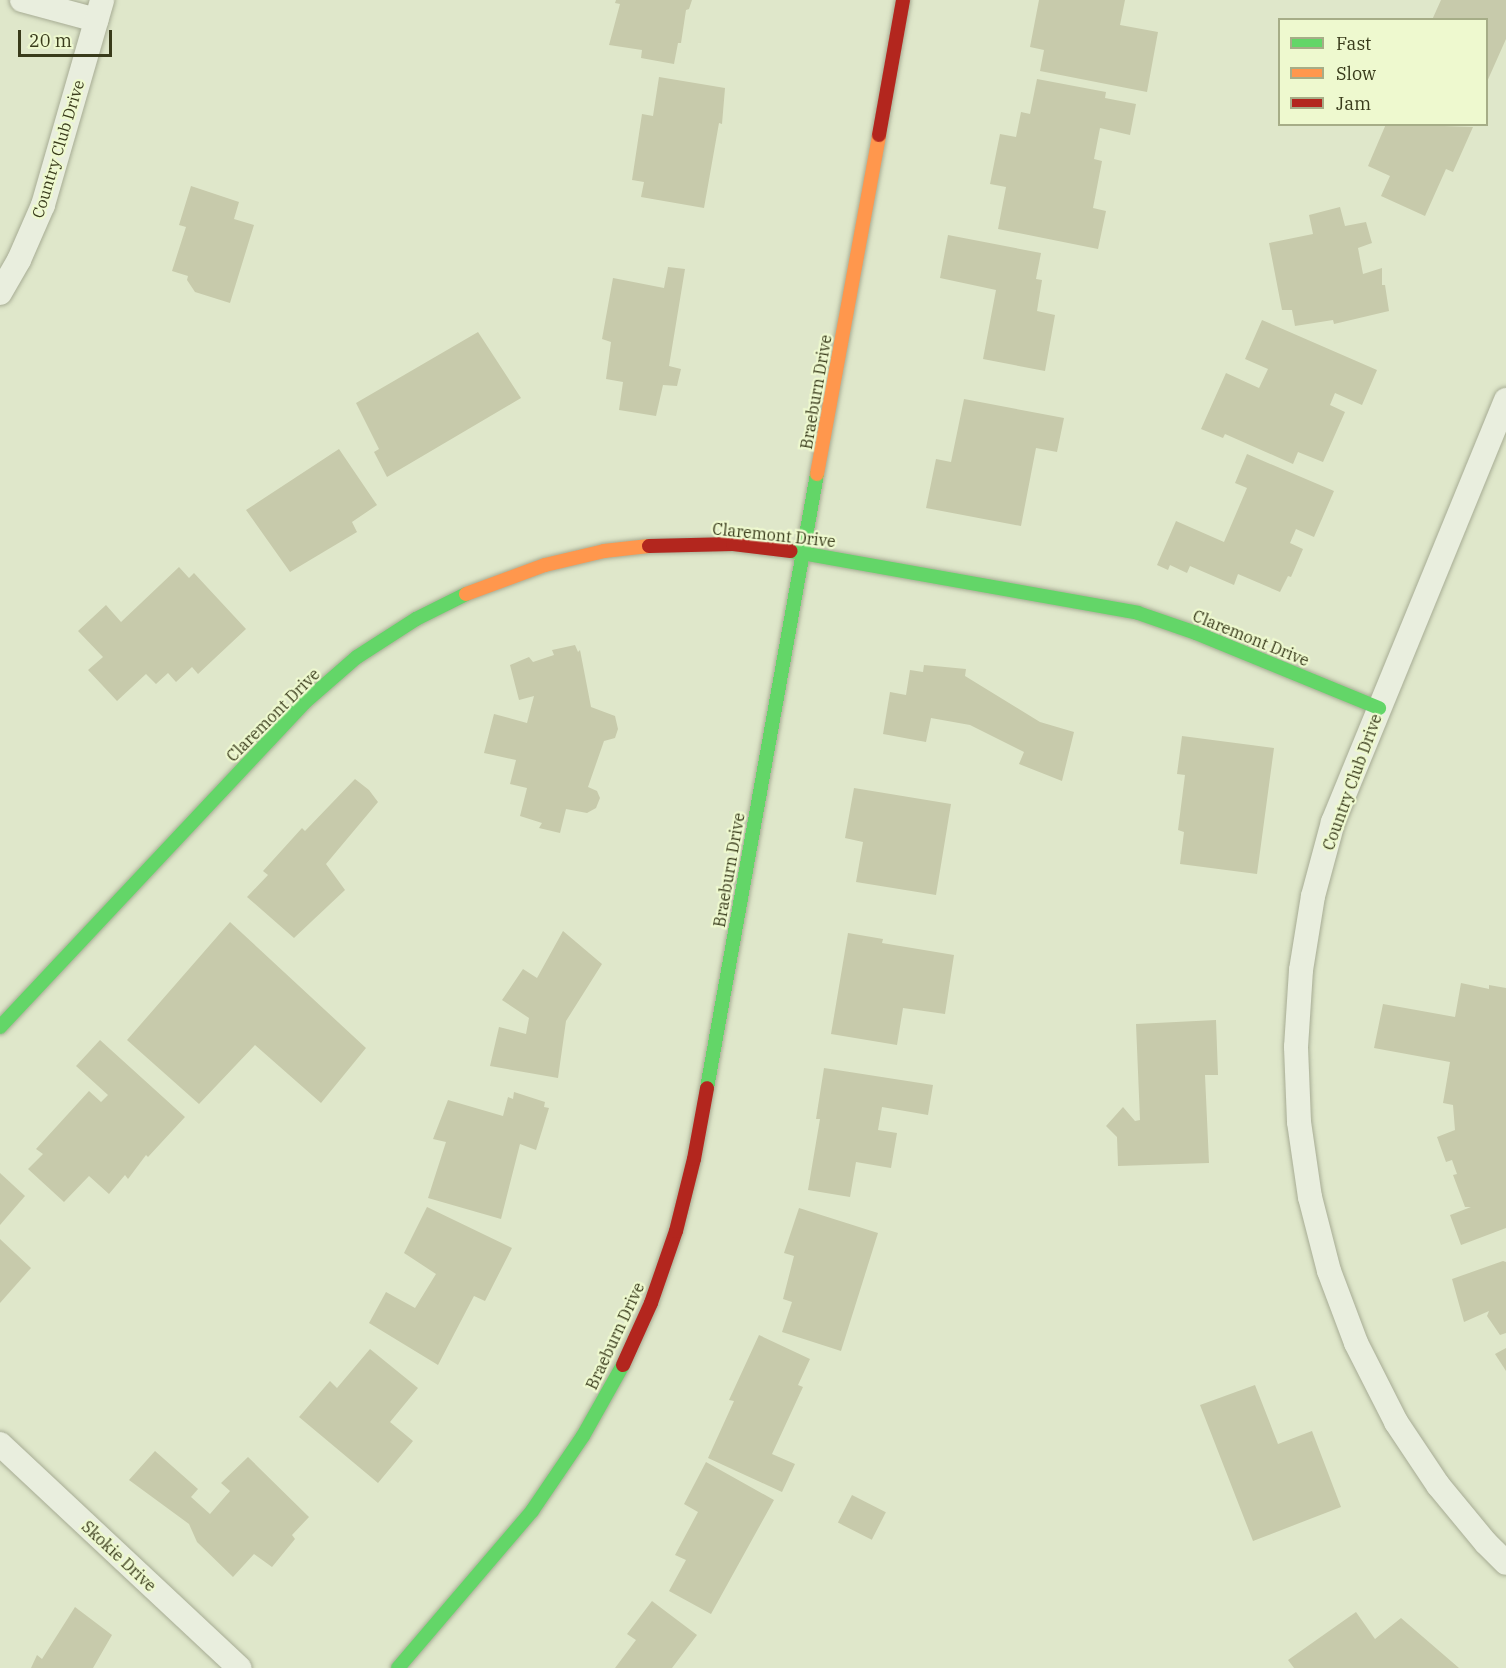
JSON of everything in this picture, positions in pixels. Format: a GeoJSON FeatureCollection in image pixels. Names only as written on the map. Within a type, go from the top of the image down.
{"type":"FeatureCollection","features":[{"type":"Feature","properties":{"kind":"street"},"geometry":{"type":"LineString","coordinates":[[22,0],[99,10]]}},
{"type":"Feature","properties":{"kind":"street","name":"Braeburn Drive"},"geometry":{"type":"LineString","coordinates":[[398,1668],[532,1511],[583,1436],[620,1371],[651,1303],[676,1231],[694,1159],[903,0]]}},
{"type":"Feature","properties":{"kind":"street","name":"Country Club Drive"},"geometry":{"type":"LineString","coordinates":[[0,293],[19,260],[43,205],[99,10]]}},
{"type":"Feature","properties":{"kind":"street","name":"Country Club Drive"},"geometry":{"type":"LineString","coordinates":[[1506,400],[1334,822],[1313,896],[1300,970],[1296,1047],[1299,1122],[1317,1225],[1329,1271],[1356,1343],[1396,1422],[1438,1485],[1486,1544],[1506,1563]]}},
{"type":"Feature","properties":{"kind":"street","name":"Claremont Drive"},"geometry":{"type":"LineString","coordinates":[[0,1027],[304,703],[357,657],[416,619],[479,588],[545,565],[603,551],[663,544],[733,544],[804,552],[1138,613],[1196,633],[1379,708]]}},
{"type":"Feature","properties":{"kind":"street","name":"Skokie Drive"},"geometry":{"type":"LineString","coordinates":[[0,1444],[239,1668]]}},
{"type":"Feature","properties":{"kind":"building"},"geometry":{"type":"Polygon","coordinates":[[[616,0],[692,0],[689,9],[686,10],[681,43],[678,43],[674,64],[641,58],[642,50],[609,45],[620,4],[615,3],[616,0]]]}},
{"type":"Feature","properties":{"kind":"building"},"geometry":{"type":"Polygon","coordinates":[[[1039,0],[1125,0],[1120,25],[1158,32],[1147,92],[1040,71],[1044,50],[1030,47],[1039,0]]]}},
{"type":"Feature","properties":{"kind":"building"},"geometry":{"type":"Polygon","coordinates":[[[1441,0],[1506,0],[1506,39],[1488,80],[1488,18],[1433,18],[1441,0]]]}},
{"type":"Feature","properties":{"kind":"building"},"geometry":{"type":"Polygon","coordinates":[[[659,77],[725,88],[722,124],[719,123],[704,208],[641,197],[644,182],[632,180],[642,114],[653,116],[659,77]]]}},
{"type":"Feature","properties":{"kind":"building"},"geometry":{"type":"Polygon","coordinates":[[[1037,79],[1106,92],[1105,98],[1136,104],[1130,135],[1100,128],[1094,159],[1102,161],[1093,208],[1106,211],[1098,249],[998,229],[1006,187],[990,184],[1000,134],[1016,137],[1021,112],[1030,114],[1037,79]]]}},
{"type":"Feature","properties":{"kind":"building"},"geometry":{"type":"Polygon","coordinates":[[[1385,126],[1473,127],[1453,172],[1446,169],[1425,216],[1381,196],[1390,176],[1368,166],[1385,126]]]}},
{"type":"Feature","properties":{"kind":"building"},"geometry":{"type":"Polygon","coordinates":[[[191,186],[239,202],[234,219],[254,225],[230,303],[195,292],[187,280],[188,276],[172,271],[186,227],[179,225],[191,186]]]}},
{"type":"Feature","properties":{"kind":"building"},"geometry":{"type":"Polygon","coordinates":[[[1340,207],[1345,226],[1366,222],[1372,243],[1358,248],[1363,274],[1382,268],[1382,285],[1385,285],[1389,311],[1334,324],[1333,320],[1295,326],[1292,310],[1282,310],[1269,243],[1313,234],[1309,215],[1340,207]]]}},
{"type":"Feature","properties":{"kind":"building"},"geometry":{"type":"Polygon","coordinates":[[[948,235],[1041,253],[1036,279],[1042,280],[1037,311],[1055,315],[1045,371],[983,359],[996,290],[940,278],[948,235]]]}},
{"type":"Feature","properties":{"kind":"building"},"geometry":{"type":"Polygon","coordinates":[[[668,267],[685,269],[669,366],[681,369],[677,386],[663,385],[656,416],[619,410],[623,382],[606,379],[611,342],[602,339],[613,278],[664,288],[668,267]]]}},
{"type":"Feature","properties":{"kind":"building"},"geometry":{"type":"Polygon","coordinates":[[[1262,320],[1377,370],[1362,405],[1335,393],[1330,405],[1345,412],[1323,462],[1298,452],[1293,464],[1225,434],[1223,438],[1201,429],[1226,373],[1259,388],[1268,369],[1245,359],[1262,320]]]}},
{"type":"Feature","properties":{"kind":"building"},"geometry":{"type":"Polygon","coordinates":[[[478,332],[521,398],[387,477],[374,452],[379,449],[356,403],[478,332]]]}},
{"type":"Feature","properties":{"kind":"building"},"geometry":{"type":"Polygon","coordinates":[[[964,399],[1064,418],[1057,452],[1036,448],[1021,526],[926,508],[936,459],[951,462],[964,399]]]}},
{"type":"Feature","properties":{"kind":"building"},"geometry":{"type":"Polygon","coordinates":[[[339,449],[377,505],[352,522],[357,532],[290,572],[246,510],[339,449]]]}},
{"type":"Feature","properties":{"kind":"building"},"geometry":{"type":"Polygon","coordinates":[[[1247,454],[1334,491],[1314,537],[1296,529],[1290,543],[1303,549],[1291,577],[1288,576],[1280,592],[1238,574],[1234,585],[1190,566],[1187,573],[1170,565],[1168,570],[1157,565],[1176,521],[1224,542],[1247,488],[1235,483],[1247,454]]]}},
{"type":"Feature","properties":{"kind":"building"},"geometry":{"type":"Polygon","coordinates":[[[179,567],[189,578],[194,573],[246,629],[198,674],[192,667],[176,682],[168,673],[156,684],[146,674],[117,701],[88,670],[103,657],[78,631],[106,605],[121,622],[179,567]]]}},
{"type":"Feature","properties":{"kind":"building"},"geometry":{"type":"Polygon","coordinates":[[[575,645],[578,652],[580,650],[591,707],[615,716],[618,729],[615,738],[604,741],[588,787],[597,791],[600,798],[596,808],[587,813],[566,809],[560,833],[539,828],[542,823],[520,816],[527,788],[510,784],[516,760],[484,753],[494,714],[527,723],[534,696],[519,700],[510,665],[529,657],[533,662],[554,655],[552,650],[575,645]]]}},
{"type":"Feature","properties":{"kind":"building"},"geometry":{"type":"Polygon","coordinates":[[[924,665],[966,669],[965,676],[1040,722],[1074,732],[1062,781],[1019,764],[1024,752],[970,725],[931,718],[926,742],[883,734],[890,692],[906,695],[910,670],[923,672],[924,665]]]}},
{"type":"Feature","properties":{"kind":"building"},"geometry":{"type":"Polygon","coordinates":[[[1182,736],[1274,748],[1257,874],[1180,864],[1184,832],[1178,830],[1185,775],[1177,774],[1182,736]]]}},
{"type":"Feature","properties":{"kind":"building"},"geometry":{"type":"Polygon","coordinates":[[[355,779],[369,790],[378,802],[326,864],[345,890],[294,938],[247,897],[268,875],[263,871],[302,828],[305,831],[355,779]]]}},
{"type":"Feature","properties":{"kind":"building"},"geometry":{"type":"Polygon","coordinates":[[[854,788],[951,804],[936,895],[856,882],[863,842],[845,838],[854,788]]]}},
{"type":"Feature","properties":{"kind":"building"},"geometry":{"type":"Polygon","coordinates":[[[230,922],[366,1048],[321,1103],[255,1045],[199,1104],[127,1040],[230,922]]]}},
{"type":"Feature","properties":{"kind":"building"},"geometry":{"type":"Polygon","coordinates":[[[563,931],[602,964],[566,1021],[558,1078],[490,1066],[499,1027],[526,1034],[529,1018],[502,1000],[523,969],[537,978],[563,931]]]}},
{"type":"Feature","properties":{"kind":"building"},"geometry":{"type":"Polygon","coordinates":[[[848,933],[883,939],[882,943],[954,955],[945,1014],[903,1008],[897,1045],[831,1034],[848,933]]]}},
{"type":"Feature","properties":{"kind":"building"},"geometry":{"type":"Polygon","coordinates":[[[1461,983],[1489,989],[1489,985],[1506,988],[1506,1228],[1461,1245],[1450,1215],[1471,1207],[1465,1207],[1453,1175],[1457,1174],[1452,1160],[1446,1162],[1437,1137],[1455,1130],[1453,1105],[1443,1103],[1450,1062],[1374,1048],[1383,1004],[1455,1017],[1461,983]]]}},
{"type":"Feature","properties":{"kind":"building"},"geometry":{"type":"Polygon","coordinates":[[[1216,1020],[1218,1075],[1205,1075],[1209,1163],[1118,1166],[1117,1137],[1106,1126],[1123,1107],[1135,1121],[1140,1120],[1136,1024],[1216,1020]]]}},
{"type":"Feature","properties":{"kind":"building"},"geometry":{"type":"Polygon","coordinates":[[[100,1040],[185,1117],[148,1157],[146,1155],[128,1179],[125,1175],[109,1194],[89,1176],[64,1202],[28,1169],[43,1154],[36,1149],[89,1091],[101,1102],[108,1095],[76,1066],[100,1040]]]}},
{"type":"Feature","properties":{"kind":"building"},"geometry":{"type":"Polygon","coordinates":[[[824,1068],[933,1085],[928,1115],[882,1107],[878,1130],[897,1133],[891,1168],[856,1162],[850,1197],[808,1190],[820,1119],[816,1119],[824,1068]]]}},
{"type":"Feature","properties":{"kind":"building"},"geometry":{"type":"Polygon","coordinates":[[[514,1092],[545,1102],[544,1107],[549,1108],[536,1150],[520,1144],[501,1219],[428,1198],[446,1142],[433,1139],[448,1100],[503,1116],[508,1097],[513,1099],[514,1092]]]}},
{"type":"Feature","properties":{"kind":"building"},"geometry":{"type":"Polygon","coordinates":[[[0,1173],[25,1196],[0,1225],[0,1173]]]}},
{"type":"Feature","properties":{"kind":"building"},"geometry":{"type":"Polygon","coordinates":[[[427,1207],[512,1248],[485,1301],[474,1296],[438,1365],[369,1323],[386,1292],[415,1308],[436,1274],[404,1253],[427,1207]]]}},
{"type":"Feature","properties":{"kind":"building"},"geometry":{"type":"Polygon","coordinates":[[[799,1208],[878,1233],[841,1351],[782,1332],[792,1302],[783,1299],[794,1256],[784,1253],[799,1208]]]}},
{"type":"Feature","properties":{"kind":"building"},"geometry":{"type":"Polygon","coordinates":[[[0,1239],[31,1268],[0,1303],[0,1239]]]}},
{"type":"Feature","properties":{"kind":"building"},"geometry":{"type":"Polygon","coordinates":[[[1503,1261],[1506,1262],[1506,1333],[1500,1335],[1487,1316],[1489,1311],[1464,1322],[1452,1279],[1503,1261]]]}},
{"type":"Feature","properties":{"kind":"building"},"geometry":{"type":"Polygon","coordinates":[[[759,1335],[810,1359],[798,1385],[803,1387],[772,1454],[795,1464],[782,1492],[708,1458],[734,1401],[729,1400],[759,1335]]]}},
{"type":"Feature","properties":{"kind":"building"},"geometry":{"type":"Polygon","coordinates":[[[1506,1348],[1506,1371],[1495,1354],[1506,1348]]]}},
{"type":"Feature","properties":{"kind":"building"},"geometry":{"type":"Polygon","coordinates":[[[370,1349],[418,1388],[390,1422],[413,1441],[378,1483],[299,1417],[330,1381],[337,1388],[370,1349]]]}},
{"type":"Feature","properties":{"kind":"building"},"geometry":{"type":"Polygon","coordinates":[[[1255,1385],[1278,1444],[1312,1431],[1341,1507],[1253,1541],[1200,1405],[1255,1385]]]}},
{"type":"Feature","properties":{"kind":"building"},"geometry":{"type":"Polygon","coordinates":[[[155,1451],[198,1489],[191,1497],[210,1514],[230,1491],[221,1483],[248,1457],[309,1517],[292,1535],[295,1539],[272,1567],[254,1554],[233,1577],[197,1542],[189,1524],[129,1480],[155,1451]]]}},
{"type":"Feature","properties":{"kind":"building"},"geometry":{"type":"Polygon","coordinates":[[[706,1462],[774,1500],[711,1614],[669,1591],[686,1560],[675,1555],[698,1512],[684,1504],[706,1462]]]}},
{"type":"Feature","properties":{"kind":"building"},"geometry":{"type":"Polygon","coordinates":[[[852,1495],[886,1512],[872,1540],[838,1523],[852,1495]]]}},
{"type":"Feature","properties":{"kind":"building"},"geometry":{"type":"Polygon","coordinates":[[[652,1601],[697,1635],[672,1668],[615,1668],[636,1640],[627,1634],[652,1601]]]}},
{"type":"Feature","properties":{"kind":"building"},"geometry":{"type":"Polygon","coordinates":[[[75,1607],[112,1635],[93,1668],[31,1668],[37,1655],[42,1659],[75,1607]]]}},
{"type":"Feature","properties":{"kind":"building"},"geometry":{"type":"Polygon","coordinates":[[[1356,1612],[1375,1639],[1401,1618],[1459,1668],[1294,1668],[1288,1660],[1356,1612]]]}},
{"type":"Feature","properties":{"kind":"traffic: fast"},"geometry":{"type":"LineString","coordinates":[[707,1088],[817,474]]}},
{"type":"Feature","properties":{"kind":"traffic: fast"},"geometry":{"type":"LineString","coordinates":[[791,551],[1138,613],[1196,633],[1379,708]]}},
{"type":"Feature","properties":{"kind":"traffic: fast"},"geometry":{"type":"LineString","coordinates":[[0,1027],[304,703],[357,657],[416,619],[466,594]]}},
{"type":"Feature","properties":{"kind":"traffic: fast"},"geometry":{"type":"LineString","coordinates":[[398,1668],[532,1511],[583,1436],[623,1365]]}},
{"type":"Feature","properties":{"kind":"traffic: slow"},"geometry":{"type":"LineString","coordinates":[[817,474],[879,135]]}},
{"type":"Feature","properties":{"kind":"traffic: slow"},"geometry":{"type":"LineString","coordinates":[[466,594],[545,565],[604,551],[649,546]]}},
{"type":"Feature","properties":{"kind":"traffic: jam"},"geometry":{"type":"LineString","coordinates":[[879,135],[903,0]]}},
{"type":"Feature","properties":{"kind":"traffic: jam"},"geometry":{"type":"LineString","coordinates":[[649,546],[733,544],[791,551]]}},
{"type":"Feature","properties":{"kind":"traffic: jam"},"geometry":{"type":"LineString","coordinates":[[623,1365],[651,1303],[676,1231],[694,1159],[707,1088]]}}]}
